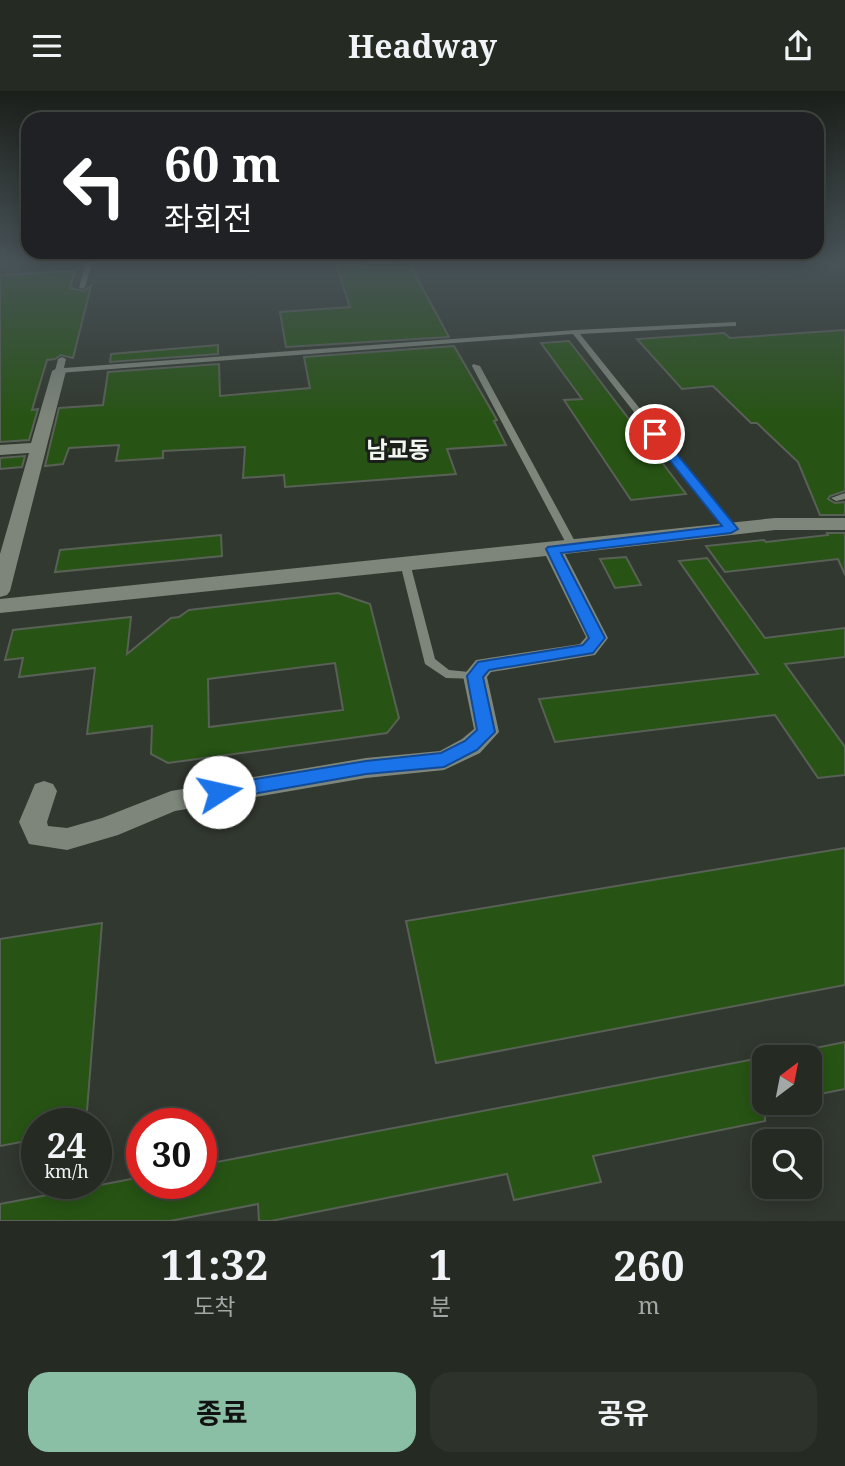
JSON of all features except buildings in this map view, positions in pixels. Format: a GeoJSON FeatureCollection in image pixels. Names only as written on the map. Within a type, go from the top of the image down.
{"type":"FeatureCollection","features":[{"type":"Feature","properties":{"kind":"street"},"geometry":{"type":"LineString","coordinates":[[0,591],[60,365]]}},
{"type":"Feature","properties":{"kind":"street"},"geometry":{"type":"LineString","coordinates":[[0,450],[40,447]]}},
{"type":"Feature","properties":{"kind":"street"},"geometry":{"type":"LineString","coordinates":[[0,606],[731,529],[798,523],[845,524]]}},
{"type":"Feature","properties":{"kind":"street"},"geometry":{"type":"LineString","coordinates":[[44,791],[33,822],[39,836],[67,839],[108,827],[171,801],[366,768],[444,760],[471,745],[486,732],[475,676],[484,665],[587,650],[597,638],[563,548]]}},
{"type":"Feature","properties":{"kind":"lane"},"geometry":{"type":"LineString","coordinates":[[60,365],[733,324]]}},
{"type":"Feature","properties":{"kind":"lane"},"geometry":{"type":"LineString","coordinates":[[575,332],[731,529]]}},
{"type":"Feature","properties":{"kind":"lane"},"geometry":{"type":"LineString","coordinates":[[477,366],[563,548]]}},
{"type":"Feature","properties":{"kind":"lane"},"geometry":{"type":"LineString","coordinates":[[405,563],[429,661],[446,674],[475,676]]}},
{"type":"Feature","properties":{"kind":"district","name":"남교동"},"geometry":{"type":"Point","coordinates":[398,450]}},
{"type":"Feature","properties":{"kind":"route"},"geometry":{"type":"LineString","coordinates":[[219,792],[366,768],[444,760],[471,745],[486,732],[475,676],[484,665],[587,650],[597,638],[553,549],[731,529],[655,434]]}}]}
